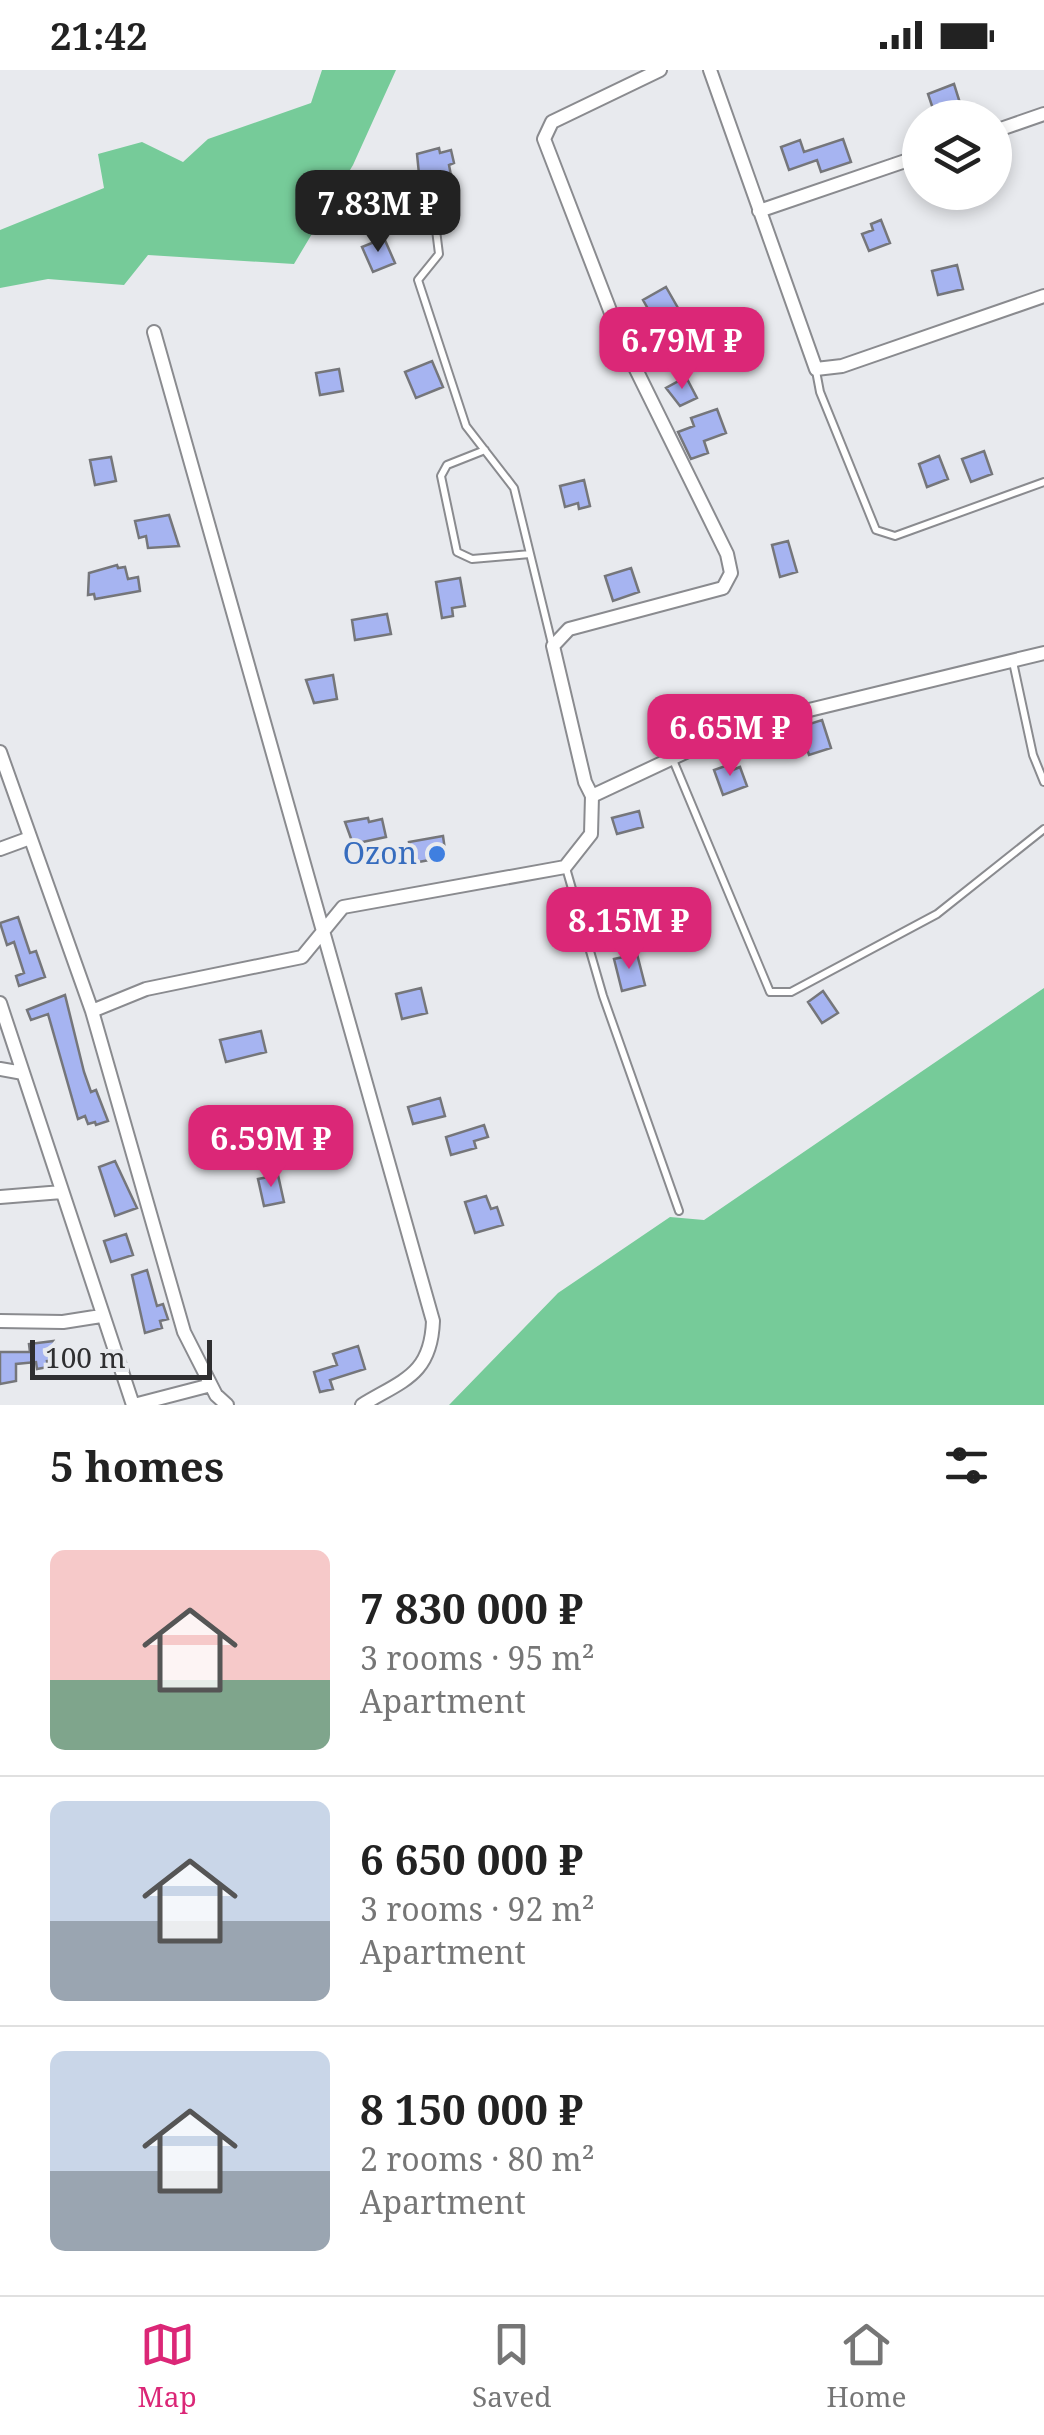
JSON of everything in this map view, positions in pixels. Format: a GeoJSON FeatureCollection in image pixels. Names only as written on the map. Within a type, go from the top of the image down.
{"type":"FeatureCollection","features":[{"type":"Feature","properties":{"kind":"street"},"geometry":{"type":"LineString","coordinates":[[92,1011],[146,989],[302,957],[343,907],[565,867],[591,834],[592,796],[585,782],[552,646],[568,629],[723,588],[731,573],[727,554],[622,339],[544,139],[552,122],[660,70]]}},
{"type":"Feature","properties":{"kind":"street"},"geometry":{"type":"LineString","coordinates":[[710,70],[816,369],[842,366],[1044,296]]}},
{"type":"Feature","properties":{"kind":"street"},"geometry":{"type":"LineString","coordinates":[[1012,124],[1044,114]]}},
{"type":"Feature","properties":{"kind":"street"},"geometry":{"type":"LineString","coordinates":[[759,210],[902,162]]}},
{"type":"Feature","properties":{"kind":"street"},"geometry":{"type":"LineString","coordinates":[[154,332],[433,1322],[432,1349],[416,1372],[362,1405]]}},
{"type":"Feature","properties":{"kind":"street"},"geometry":{"type":"LineString","coordinates":[[592,796],[738,728],[1044,653]]}},
{"type":"Feature","properties":{"kind":"street"},"geometry":{"type":"LineString","coordinates":[[0,752],[92,1011],[184,1332],[211,1385],[227,1405]]}},
{"type":"Feature","properties":{"kind":"street"},"geometry":{"type":"LineString","coordinates":[[0,849],[30,838]]}},
{"type":"Feature","properties":{"kind":"street"},"geometry":{"type":"LineString","coordinates":[[0,1003],[134,1405],[211,1385]]}},
{"type":"Feature","properties":{"kind":"street"},"geometry":{"type":"LineString","coordinates":[[0,1069],[22,1072]]}},
{"type":"Feature","properties":{"kind":"street"},"geometry":{"type":"LineString","coordinates":[[0,1197],[62,1192]]}},
{"type":"Feature","properties":{"kind":"street"},"geometry":{"type":"LineString","coordinates":[[0,1321],[63,1322],[102,1316]]}},
{"type":"Feature","properties":{"kind":"lane"},"geometry":{"type":"LineString","coordinates":[[436,230],[439,254],[418,280],[466,426],[514,488],[552,646]]}},
{"type":"Feature","properties":{"kind":"lane"},"geometry":{"type":"LineString","coordinates":[[816,369],[820,392],[876,530],[895,536],[1044,482]]}},
{"type":"Feature","properties":{"kind":"lane"},"geometry":{"type":"LineString","coordinates":[[484,450],[448,465],[441,476],[457,552],[472,559],[530,554]]}},
{"type":"Feature","properties":{"kind":"lane"},"geometry":{"type":"LineString","coordinates":[[1013,661],[1034,756],[1044,782]]}},
{"type":"Feature","properties":{"kind":"lane"},"geometry":{"type":"LineString","coordinates":[[672,759],[770,992],[792,992],[937,914],[1044,829]]}},
{"type":"Feature","properties":{"kind":"lane"},"geometry":{"type":"LineString","coordinates":[[565,867],[603,996],[679,1211]]}},
{"type":"Feature","properties":{"kind":"green space"},"geometry":{"type":"Polygon","coordinates":[[[322,70],[396,70],[353,165],[294,264],[148,255],[124,285],[48,279],[0,288],[0,230],[104,188],[98,154],[142,142],[183,162],[208,139],[311,103],[322,70]]]}},
{"type":"Feature","properties":{"kind":"green space"},"geometry":{"type":"Polygon","coordinates":[[[1044,988],[1044,1405],[449,1405],[558,1293],[670,1217],[704,1220],[1044,988]]]}},
{"type":"Feature","properties":{"kind":"building"},"geometry":{"type":"Polygon","coordinates":[[[954,84],[959,100],[930,100],[928,94],[954,84]]]}},
{"type":"Feature","properties":{"kind":"building"},"geometry":{"type":"Polygon","coordinates":[[[843,139],[851,162],[821,172],[817,160],[789,170],[781,147],[800,140],[804,152],[843,139]]]}},
{"type":"Feature","properties":{"kind":"building"},"geometry":{"type":"Polygon","coordinates":[[[439,148],[440,153],[451,150],[452,181],[420,184],[417,154],[439,148]]]}},
{"type":"Feature","properties":{"kind":"building"},"geometry":{"type":"Polygon","coordinates":[[[881,220],[890,243],[869,251],[862,234],[873,230],[871,224],[881,220]]]}},
{"type":"Feature","properties":{"kind":"building"},"geometry":{"type":"Polygon","coordinates":[[[384,238],[395,263],[373,272],[362,247],[384,238]]]}},
{"type":"Feature","properties":{"kind":"building"},"geometry":{"type":"Polygon","coordinates":[[[957,265],[963,289],[938,295],[932,271],[957,265]]]}},
{"type":"Feature","properties":{"kind":"building"},"geometry":{"type":"Polygon","coordinates":[[[666,287],[678,308],[655,321],[643,300],[666,287]]]}},
{"type":"Feature","properties":{"kind":"building"},"geometry":{"type":"Polygon","coordinates":[[[432,361],[443,387],[416,398],[405,372],[432,361]]]}},
{"type":"Feature","properties":{"kind":"building"},"geometry":{"type":"Polygon","coordinates":[[[339,369],[343,391],[320,395],[316,373],[339,369]]]}},
{"type":"Feature","properties":{"kind":"building"},"geometry":{"type":"Polygon","coordinates":[[[686,377],[697,398],[680,406],[666,388],[686,377]]]}},
{"type":"Feature","properties":{"kind":"building"},"geometry":{"type":"Polygon","coordinates":[[[717,409],[726,433],[704,441],[708,453],[691,459],[678,432],[694,426],[691,418],[717,409]]]}},
{"type":"Feature","properties":{"kind":"building"},"geometry":{"type":"Polygon","coordinates":[[[984,451],[992,474],[971,482],[962,459],[984,451]]]}},
{"type":"Feature","properties":{"kind":"building"},"geometry":{"type":"Polygon","coordinates":[[[939,456],[948,479],[927,487],[919,464],[939,456]]]}},
{"type":"Feature","properties":{"kind":"building"},"geometry":{"type":"Polygon","coordinates":[[[111,457],[116,481],[95,485],[90,460],[111,457]]]}},
{"type":"Feature","properties":{"kind":"building"},"geometry":{"type":"Polygon","coordinates":[[[584,480],[590,506],[579,509],[578,503],[565,507],[560,486],[584,480]]]}},
{"type":"Feature","properties":{"kind":"building"},"geometry":{"type":"Polygon","coordinates":[[[169,515],[179,546],[148,548],[146,536],[139,538],[135,521],[169,515]]]}},
{"type":"Feature","properties":{"kind":"building"},"geometry":{"type":"Polygon","coordinates":[[[788,541],[797,572],[780,577],[772,545],[788,541]]]}},
{"type":"Feature","properties":{"kind":"building"},"geometry":{"type":"Polygon","coordinates":[[[117,565],[125,567],[128,579],[138,577],[140,591],[95,599],[94,594],[88,595],[89,573],[117,565]]]}},
{"type":"Feature","properties":{"kind":"building"},"geometry":{"type":"Polygon","coordinates":[[[631,568],[639,592],[613,601],[605,576],[631,568]]]}},
{"type":"Feature","properties":{"kind":"building"},"geometry":{"type":"Polygon","coordinates":[[[460,578],[465,606],[452,608],[453,616],[442,618],[436,582],[460,578]]]}},
{"type":"Feature","properties":{"kind":"building"},"geometry":{"type":"Polygon","coordinates":[[[387,614],[391,634],[355,640],[352,620],[387,614]]]}},
{"type":"Feature","properties":{"kind":"building"},"geometry":{"type":"Polygon","coordinates":[[[333,675],[337,699],[314,703],[306,680],[333,675]]]}},
{"type":"Feature","properties":{"kind":"building"},"geometry":{"type":"Polygon","coordinates":[[[822,720],[831,748],[809,755],[800,727],[822,720]]]}},
{"type":"Feature","properties":{"kind":"building"},"geometry":{"type":"Polygon","coordinates":[[[728,765],[730,771],[740,767],[747,786],[723,795],[714,770],[728,765]]]}},
{"type":"Feature","properties":{"kind":"building"},"geometry":{"type":"Polygon","coordinates":[[[639,811],[643,827],[617,834],[612,818],[639,811]]]}},
{"type":"Feature","properties":{"kind":"building"},"geometry":{"type":"Polygon","coordinates":[[[368,818],[369,822],[382,819],[386,837],[353,844],[345,822],[368,818]]]}},
{"type":"Feature","properties":{"kind":"building"},"geometry":{"type":"Polygon","coordinates":[[[443,836],[446,857],[413,863],[409,842],[443,836]]]}},
{"type":"Feature","properties":{"kind":"building"},"geometry":{"type":"Polygon","coordinates":[[[18,917],[30,953],[36,951],[45,977],[19,986],[16,976],[24,973],[14,942],[7,945],[0,923],[18,917]]]}},
{"type":"Feature","properties":{"kind":"building"},"geometry":{"type":"Polygon","coordinates":[[[637,954],[645,985],[622,991],[614,959],[637,954]]]}},
{"type":"Feature","properties":{"kind":"building"},"geometry":{"type":"Polygon","coordinates":[[[421,988],[427,1013],[402,1019],[396,994],[421,988]]]}},
{"type":"Feature","properties":{"kind":"building"},"geometry":{"type":"Polygon","coordinates":[[[823,991],[838,1013],[822,1023],[808,1002],[823,991]]]}},
{"type":"Feature","properties":{"kind":"building"},"geometry":{"type":"Polygon","coordinates":[[[65,995],[84,1072],[108,1121],[96,1125],[88,1124],[85,1116],[78,1119],[48,1014],[31,1020],[27,1010],[65,995]]]}},
{"type":"Feature","properties":{"kind":"building"},"geometry":{"type":"Polygon","coordinates":[[[261,1031],[266,1052],[226,1062],[220,1040],[261,1031]]]}},
{"type":"Feature","properties":{"kind":"building"},"geometry":{"type":"Polygon","coordinates":[[[440,1098],[445,1116],[413,1124],[408,1107],[440,1098]]]}},
{"type":"Feature","properties":{"kind":"building"},"geometry":{"type":"Polygon","coordinates":[[[326,1116],[335,1148],[310,1156],[301,1124],[326,1116]]]}},
{"type":"Feature","properties":{"kind":"building"},"geometry":{"type":"Polygon","coordinates":[[[484,1125],[488,1137],[474,1141],[476,1148],[451,1155],[446,1137],[484,1125]]]}},
{"type":"Feature","properties":{"kind":"building"},"geometry":{"type":"Polygon","coordinates":[[[115,1161],[137,1208],[115,1216],[99,1167],[115,1161]]]}},
{"type":"Feature","properties":{"kind":"building"},"geometry":{"type":"Polygon","coordinates":[[[278,1175],[284,1202],[264,1206],[258,1179],[278,1175]]]}},
{"type":"Feature","properties":{"kind":"building"},"geometry":{"type":"Polygon","coordinates":[[[486,1196],[491,1209],[497,1207],[503,1225],[475,1233],[465,1202],[486,1196]]]}},
{"type":"Feature","properties":{"kind":"building"},"geometry":{"type":"Polygon","coordinates":[[[126,1234],[133,1255],[111,1262],[104,1241],[126,1234]]]}},
{"type":"Feature","properties":{"kind":"building"},"geometry":{"type":"Polygon","coordinates":[[[147,1270],[157,1306],[163,1304],[168,1319],[160,1321],[162,1328],[145,1333],[132,1275],[147,1270]]]}},
{"type":"Feature","properties":{"kind":"building"},"geometry":{"type":"Polygon","coordinates":[[[54,1341],[56,1360],[47,1361],[48,1367],[37,1369],[36,1362],[16,1364],[16,1381],[0,1384],[0,1352],[30,1352],[29,1344],[54,1341]]]}},
{"type":"Feature","properties":{"kind":"building"},"geometry":{"type":"Polygon","coordinates":[[[358,1346],[365,1369],[330,1380],[333,1389],[320,1392],[314,1372],[337,1365],[333,1354],[358,1346]]]}},
{"type":"Feature","properties":{"kind":"place","name":"Ozon"},"geometry":{"type":"Point","coordinates":[437,854]}}]}
